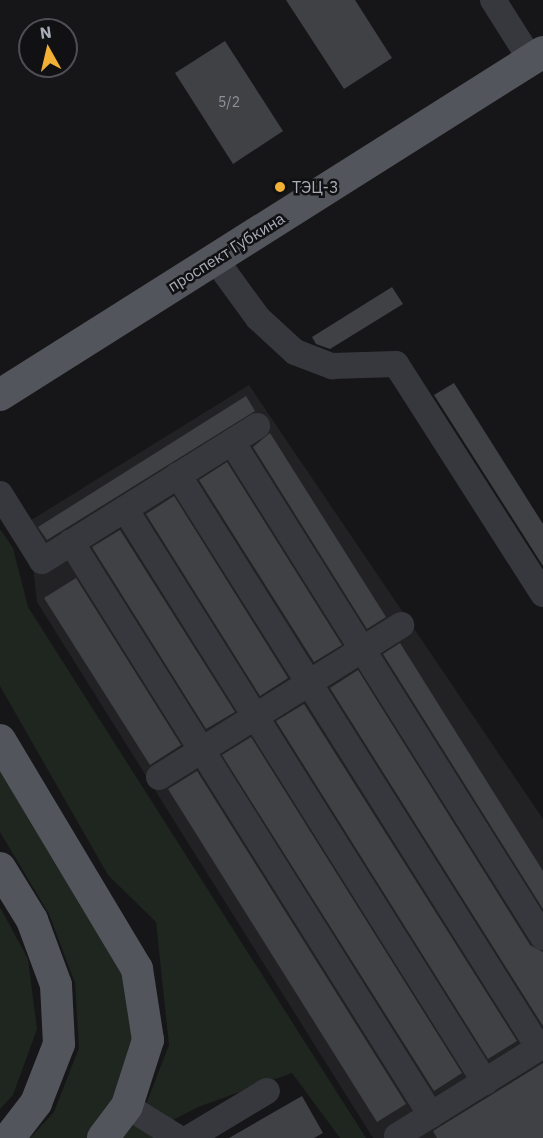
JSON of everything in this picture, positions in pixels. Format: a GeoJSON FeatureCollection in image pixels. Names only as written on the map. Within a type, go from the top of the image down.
{"type":"FeatureCollection","features":[{"type":"Feature","properties":{"kind":"main road","name":"проспект Губкина"},"geometry":{"type":"LineString","coordinates":[[0,395],[537,56]]}},
{"type":"Feature","properties":{"kind":"main road"},"geometry":{"type":"LineString","coordinates":[[0,740],[137,969],[148,1040],[127,1106],[103,1138]]}},
{"type":"Feature","properties":{"kind":"main road"},"geometry":{"type":"LineString","coordinates":[[0,868],[32,920],[56,985],[59,1044],[36,1103],[9,1138]]}},
{"type":"Feature","properties":{"kind":"lane"},"geometry":{"type":"LineString","coordinates":[[493,0],[537,56]]}},
{"type":"Feature","properties":{"kind":"lane"},"geometry":{"type":"LineString","coordinates":[[215,259],[258,318],[295,352],[332,366],[396,364],[543,594]]}},
{"type":"Feature","properties":{"kind":"lane"},"geometry":{"type":"LineString","coordinates":[[0,494],[42,561],[258,426]]}},
{"type":"Feature","properties":{"kind":"lane"},"geometry":{"type":"LineString","coordinates":[[232,442],[543,937]]}},
{"type":"Feature","properties":{"kind":"lane"},"geometry":{"type":"LineString","coordinates":[[71,542],[202,750],[417,1129],[541,1047],[178,475]]}},
{"type":"Feature","properties":{"kind":"lane"},"geometry":{"type":"LineString","coordinates":[[125,509],[485,1082]]}},
{"type":"Feature","properties":{"kind":"lane"},"geometry":{"type":"LineString","coordinates":[[159,777],[401,625]]}},
{"type":"Feature","properties":{"kind":"lane"},"geometry":{"type":"LineString","coordinates":[[189,1138],[267,1091]]}},
{"type":"Feature","properties":{"kind":"lane"},"geometry":{"type":"LineString","coordinates":[[127,1106],[178,1138]]}},
{"type":"Feature","properties":{"kind":"shaded area"},"geometry":{"type":"Polygon","coordinates":[[[249,385],[543,819],[543,1138],[373,1138],[37,602],[28,522],[249,385]]]}},
{"type":"Feature","properties":{"kind":"shaded area"},"geometry":{"type":"Polygon","coordinates":[[[0,529],[13,548],[28,607],[366,1138],[340,1138],[292,1073],[198,1107],[169,1122],[156,1138],[122,1138],[143,1112],[169,1045],[156,922],[108,875],[0,686],[0,529]]]}},
{"type":"Feature","properties":{"kind":"shaded area"},"geometry":{"type":"Polygon","coordinates":[[[0,760],[126,972],[138,1043],[117,1102],[90,1138],[30,1138],[54,1112],[79,1048],[75,983],[49,914],[0,832],[0,760]]]}},
{"type":"Feature","properties":{"kind":"shaded area"},"geometry":{"type":"Polygon","coordinates":[[[0,907],[28,959],[37,1029],[13,1095],[0,1109],[0,907]]]}},
{"type":"Feature","properties":{"kind":"building"},"geometry":{"type":"Polygon","coordinates":[[[286,0],[355,0],[392,58],[344,89],[286,0]]]}},
{"type":"Feature","properties":{"kind":"building"},"geometry":{"type":"Polygon","coordinates":[[[225,41],[283,131],[233,164],[175,73],[225,41]]]}},
{"type":"Feature","properties":{"kind":"building"},"geometry":{"type":"Polygon","coordinates":[[[392,287],[403,304],[330,349],[316,344],[312,337],[392,287]]]}},
{"type":"Feature","properties":{"kind":"building"},"geometry":{"type":"Polygon","coordinates":[[[454,383],[543,524],[543,566],[434,395],[454,383]]]}},
{"type":"Feature","properties":{"kind":"building"},"geometry":{"type":"Polygon","coordinates":[[[246,396],[255,411],[47,540],[38,527],[246,396]]]}},
{"type":"Feature","properties":{"kind":"building"},"geometry":{"type":"Polygon","coordinates":[[[270,433],[386,617],[367,629],[253,447],[270,433]]]}},
{"type":"Feature","properties":{"kind":"building"},"geometry":{"type":"Polygon","coordinates":[[[227,462],[342,645],[314,662],[199,480],[227,462]]]}},
{"type":"Feature","properties":{"kind":"building"},"geometry":{"type":"Polygon","coordinates":[[[174,496],[288,678],[260,696],[146,514],[174,496]]]}},
{"type":"Feature","properties":{"kind":"building"},"geometry":{"type":"Polygon","coordinates":[[[120,530],[235,712],[206,729],[92,547],[120,530]]]}},
{"type":"Feature","properties":{"kind":"building"},"geometry":{"type":"Polygon","coordinates":[[[76,578],[181,745],[150,765],[44,598],[76,578]]]}},
{"type":"Feature","properties":{"kind":"building"},"geometry":{"type":"Polygon","coordinates":[[[400,643],[543,871],[543,909],[383,654],[400,643]]]}},
{"type":"Feature","properties":{"kind":"building"},"geometry":{"type":"Polygon","coordinates":[[[358,670],[530,945],[543,952],[543,1026],[330,688],[358,670]]]}},
{"type":"Feature","properties":{"kind":"building"},"geometry":{"type":"Polygon","coordinates":[[[304,704],[517,1041],[488,1059],[276,721],[304,704]]]}},
{"type":"Feature","properties":{"kind":"building"},"geometry":{"type":"Polygon","coordinates":[[[251,737],[462,1073],[434,1091],[222,755],[251,737]]]}},
{"type":"Feature","properties":{"kind":"building"},"geometry":{"type":"Polygon","coordinates":[[[197,771],[406,1104],[377,1122],[168,789],[197,771]]]}},
{"type":"Feature","properties":{"kind":"building"},"geometry":{"type":"Polygon","coordinates":[[[543,1063],[543,1138],[437,1138],[433,1131],[543,1063]]]}},
{"type":"Feature","properties":{"kind":"building"},"geometry":{"type":"Polygon","coordinates":[[[302,1096],[323,1133],[314,1138],[229,1138],[302,1096]]]}},
{"type":"Feature","properties":{"kind":"place","name":"ТЭЦ-3"},"geometry":{"type":"Point","coordinates":[280,187]}}]}
